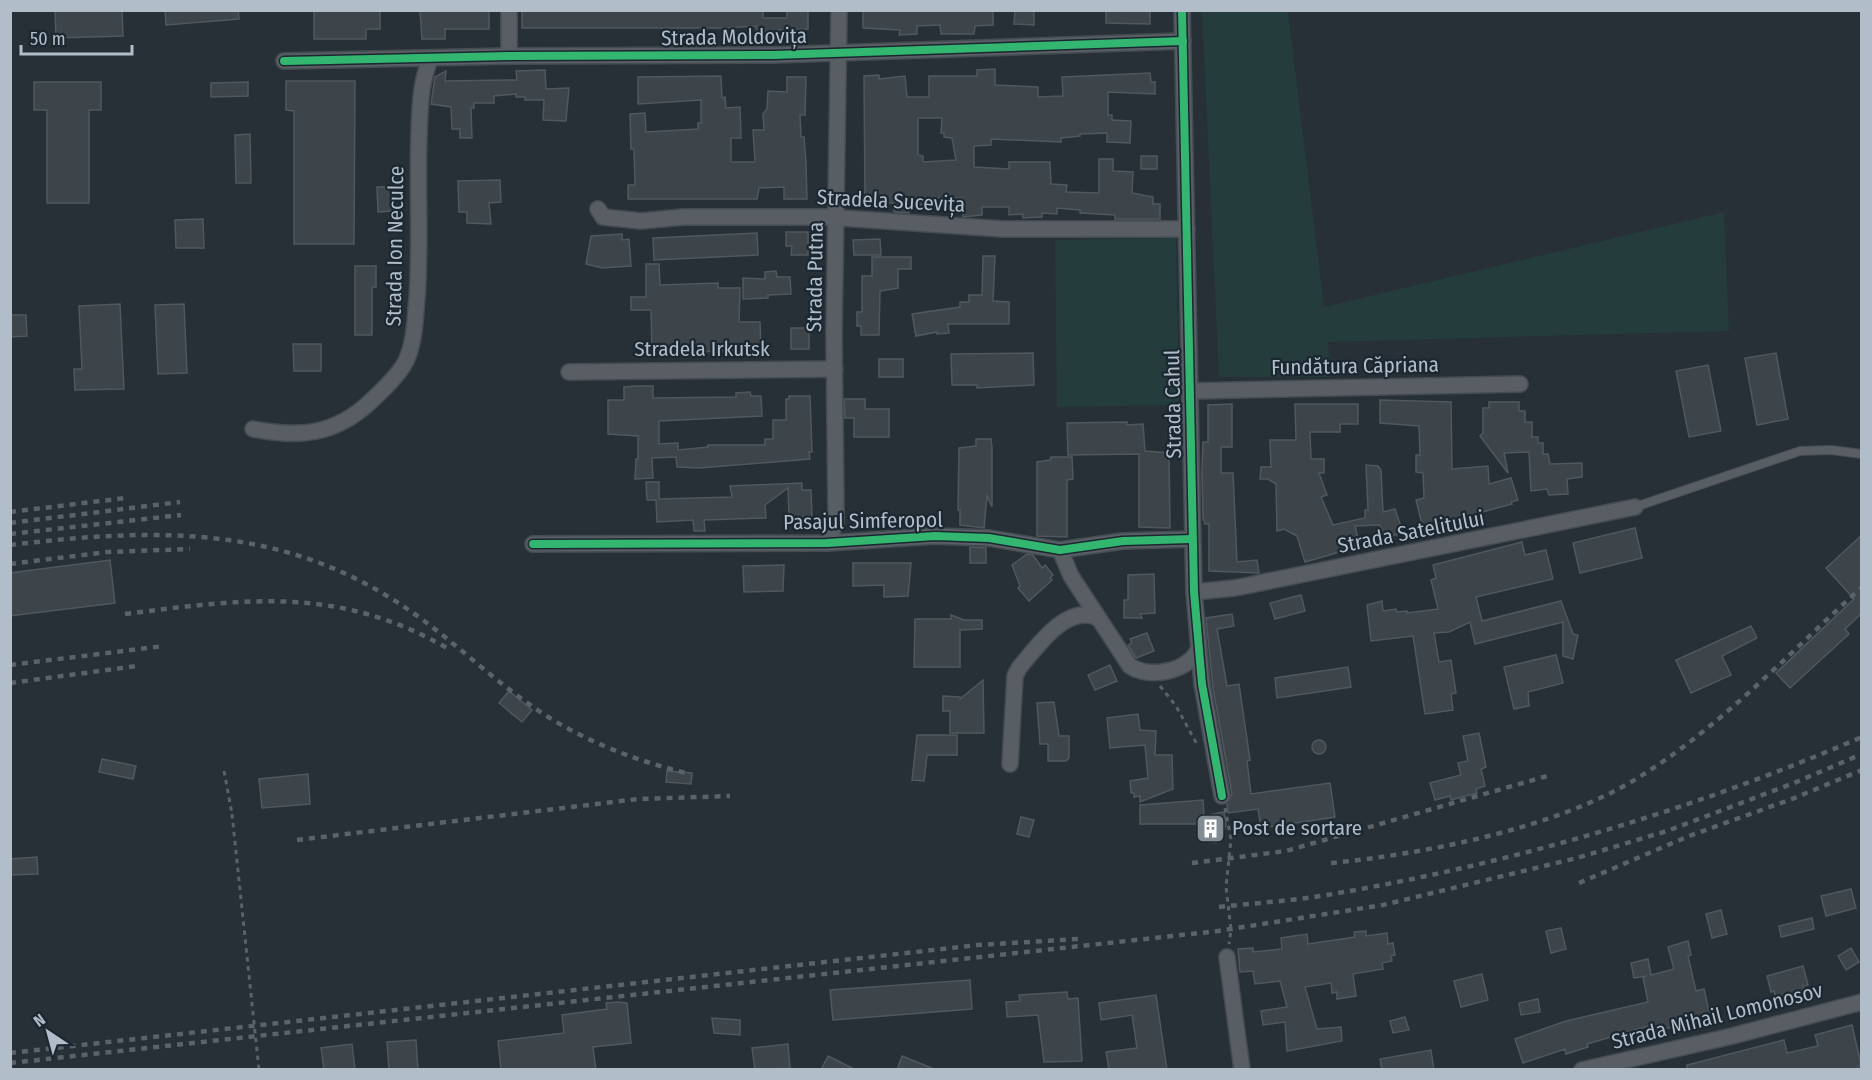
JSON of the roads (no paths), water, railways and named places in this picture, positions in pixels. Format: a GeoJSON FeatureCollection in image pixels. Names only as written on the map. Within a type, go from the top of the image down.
{"type":"FeatureCollection","features":[{"type":"Feature","properties":{"kind":"street"},"geometry":{"type":"LineString","coordinates":[[509,10],[509,56]]}},
{"type":"Feature","properties":{"kind":"street","name":"Strada Putna"},"geometry":{"type":"LineString","coordinates":[[827,543],[836,522],[835,369],[839,10]]}},
{"type":"Feature","properties":{"kind":"street","name":"Strada Cahul"},"geometry":{"type":"LineString","coordinates":[[1182,10],[1194,592],[1198,650],[1222,796]]}},
{"type":"Feature","properties":{"kind":"street","name":"Strada Moldovița"},"geometry":{"type":"LineString","coordinates":[[284,61],[838,53],[1183,41]]}},
{"type":"Feature","properties":{"kind":"street","name":"Strada Ion Neculce"},"geometry":{"type":"LineString","coordinates":[[253,429],[276,433],[296,433],[318,432],[338,426],[358,413],[405,362],[414,337],[418,277],[417,188],[420,93],[430,59]]}},
{"type":"Feature","properties":{"kind":"street","name":"Stradela Sucevița"},"geometry":{"type":"LineString","coordinates":[[598,209],[603,217],[641,221],[683,217],[836,218],[1003,229],[1187,229]]}},
{"type":"Feature","properties":{"kind":"street","name":"Stradela Irkutsk"},"geometry":{"type":"LineString","coordinates":[[569,372],[835,369]]}},
{"type":"Feature","properties":{"kind":"street","name":"Fundătura Căpriana"},"geometry":{"type":"LineString","coordinates":[[1191,391],[1520,384]]}},
{"type":"Feature","properties":{"kind":"street","name":"Strada Satelitului"},"geometry":{"type":"LineString","coordinates":[[1194,592],[1235,588],[1635,507]]}},
{"type":"Feature","properties":{"kind":"street","name":"Pasajul Simferopol"},"geometry":{"type":"LineString","coordinates":[[534,544],[827,543],[901,536],[988,538],[1060,550],[1123,541],[1192,539]]}},
{"type":"Feature","properties":{"kind":"street"},"geometry":{"type":"LineString","coordinates":[[1060,550],[1071,576],[1089,600],[1096,617],[1130,666],[1148,674],[1168,670],[1188,661],[1198,650]]}},
{"type":"Feature","properties":{"kind":"street"},"geometry":{"type":"LineString","coordinates":[[1010,764],[1015,676],[1019,668],[1066,620],[1083,614],[1096,617]]}},
{"type":"Feature","properties":{"kind":"street"},"geometry":{"type":"LineString","coordinates":[[1227,957],[1242,1070]]}},
{"type":"Feature","properties":{"kind":"street","name":"Strada Mihail Lomonosov"},"geometry":{"type":"LineString","coordinates":[[1582,1070],[1728,1037],[1862,1002]]}},
{"type":"Feature","properties":{"kind":"lane"},"geometry":{"type":"LineString","coordinates":[[1635,507],[1800,451],[1831,450],[1862,454]]}},
{"type":"Feature","properties":{"kind":"railway"},"geometry":{"type":"LineString","coordinates":[[10,512],[125,498]]}},
{"type":"Feature","properties":{"kind":"railway"},"geometry":{"type":"LineString","coordinates":[[10,523],[180,502]]}},
{"type":"Feature","properties":{"kind":"railway"},"geometry":{"type":"LineString","coordinates":[[10,534],[181,515]]}},
{"type":"Feature","properties":{"kind":"railway"},"geometry":{"type":"LineString","coordinates":[[10,545],[110,536],[159,535],[254,544],[300,556],[346,574],[392,599],[427,623],[512,691],[565,727],[624,754],[686,773]]}},
{"type":"Feature","properties":{"kind":"railway"},"geometry":{"type":"LineString","coordinates":[[10,564],[107,552],[190,549]]}},
{"type":"Feature","properties":{"kind":"railway"},"geometry":{"type":"LineString","coordinates":[[1331,863],[1407,853],[1489,836],[1568,812],[1604,796],[1636,779],[1696,737],[1753,689],[1862,587]]}},
{"type":"Feature","properties":{"kind":"railway"},"geometry":{"type":"LineString","coordinates":[[125,614],[210,604],[250,602],[289,602],[328,606],[367,614],[406,628],[447,648]]}},
{"type":"Feature","properties":{"kind":"railway"},"geometry":{"type":"LineString","coordinates":[[10,665],[164,646]]}},
{"type":"Feature","properties":{"kind":"railway"},"geometry":{"type":"LineString","coordinates":[[10,683],[137,666]]}},
{"type":"Feature","properties":{"kind":"railway"},"geometry":{"type":"LineString","coordinates":[[1219,907],[1327,895],[1464,868],[1532,851],[1732,789],[1862,737]]}},
{"type":"Feature","properties":{"kind":"railway"},"geometry":{"type":"LineString","coordinates":[[10,1063],[1218,931],[1383,905],[1577,858],[1667,831],[1794,783],[1862,754]]}},
{"type":"Feature","properties":{"kind":"railway"},"geometry":{"type":"LineString","coordinates":[[1579,883],[1689,836],[1792,799],[1862,770]]}},
{"type":"Feature","properties":{"kind":"railway"},"geometry":{"type":"LineString","coordinates":[[1192,863],[1286,851],[1547,776]]}},
{"type":"Feature","properties":{"kind":"railway"},"geometry":{"type":"LineString","coordinates":[[297,840],[638,799],[730,796]]}},
{"type":"Feature","properties":{"kind":"railway"},"geometry":{"type":"LineString","coordinates":[[10,1053],[978,945],[1078,939]]}},
{"type":"Feature","properties":{"kind":"place","name":"Post de sortare"},"geometry":{"type":"Point","coordinates":[1211,828]}}]}
